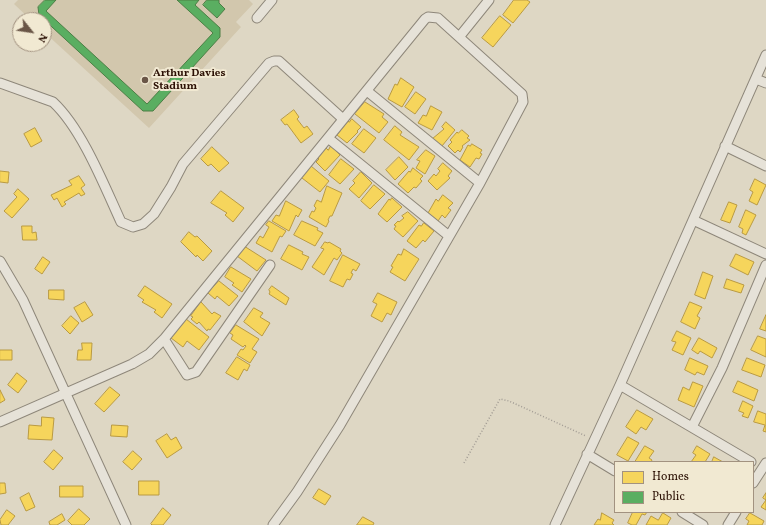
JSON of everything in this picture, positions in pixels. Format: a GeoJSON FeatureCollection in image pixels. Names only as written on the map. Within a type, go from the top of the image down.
{"type":"FeatureCollection","features":[{"type":"Feature","properties":{"kind":"street"},"geometry":{"type":"LineString","coordinates":[[256,18],[272,0]]}},
{"type":"Feature","properties":{"kind":"street"},"geometry":{"type":"LineString","coordinates":[[460,36],[490,0]]}},
{"type":"Feature","properties":{"kind":"street"},"geometry":{"type":"LineString","coordinates":[[0,422],[140,360],[164,340],[343,119],[428,17],[438,18],[460,36],[522,94],[523,98],[519,112],[386,348],[326,448],[273,525]]}},
{"type":"Feature","properties":{"kind":"street"},"geometry":{"type":"LineString","coordinates":[[555,525],[593,440],[620,385],[766,55]]}},
{"type":"Feature","properties":{"kind":"street"},"geometry":{"type":"LineString","coordinates":[[0,83],[53,102],[58,107],[81,142],[120,222],[133,227],[143,224],[154,214],[183,164],[269,63],[279,61],[343,119]]}},
{"type":"Feature","properties":{"kind":"street"},"geometry":{"type":"LineString","coordinates":[[756,78],[766,83]]}},
{"type":"Feature","properties":{"kind":"street"},"geometry":{"type":"LineString","coordinates":[[367,90],[480,183]]}},
{"type":"Feature","properties":{"kind":"street"},"geometry":{"type":"LineString","coordinates":[[328,138],[448,236]]}},
{"type":"Feature","properties":{"kind":"street"},"geometry":{"type":"LineString","coordinates":[[725,146],[766,166]]}},
{"type":"Feature","properties":{"kind":"street"},"geometry":{"type":"LineString","coordinates":[[693,220],[766,254]]}},
{"type":"Feature","properties":{"kind":"street"},"geometry":{"type":"LineString","coordinates":[[0,262],[23,300],[126,525]]}},
{"type":"Feature","properties":{"kind":"street"},"geometry":{"type":"LineString","coordinates":[[164,340],[186,374],[196,372],[270,265]]}},
{"type":"Feature","properties":{"kind":"street"},"geometry":{"type":"LineString","coordinates":[[692,427],[722,368],[766,265]]}},
{"type":"Feature","properties":{"kind":"street"},"geometry":{"type":"LineString","coordinates":[[620,385],[749,461]]}},
{"type":"Feature","properties":{"kind":"street"},"geometry":{"type":"LineString","coordinates":[[587,454],[614,470]]}},
{"type":"Feature","properties":{"kind":"street"},"geometry":{"type":"LineString","coordinates":[[754,464],[765,468],[754,482]]}},
{"type":"Feature","properties":{"kind":"street"},"geometry":{"type":"LineString","coordinates":[[684,513],[703,525]]}},
{"type":"Feature","properties":{"kind":"street"},"geometry":{"type":"LineString","coordinates":[[728,525],[735,513]]}},
{"type":"Feature","properties":{"kind":"path"},"geometry":{"type":"LineString","coordinates":[[464,463],[500,399],[509,400],[593,440]]}},
{"type":"Feature","properties":{"kind":"shaded area","name":"Arthur Davies Stadium"},"geometry":{"type":"Polygon","coordinates":[[[18,0],[249,0],[253,4],[236,22],[241,27],[149,128],[52,39],[52,12],[22,12],[14,4],[18,0]]]}},
{"type":"Feature","properties":{"kind":"building: Homes"},"geometry":{"type":"Polygon","coordinates":[[[514,0],[527,0],[530,2],[513,23],[503,15],[514,0]]]}},
{"type":"Feature","properties":{"kind":"building: Homes"},"geometry":{"type":"Polygon","coordinates":[[[500,16],[511,25],[493,47],[482,38],[500,16]]]}},
{"type":"Feature","properties":{"kind":"building: Homes"},"geometry":{"type":"Polygon","coordinates":[[[401,78],[414,87],[402,107],[388,99],[395,84],[397,85],[401,78]]]}},
{"type":"Feature","properties":{"kind":"building: Homes"},"geometry":{"type":"Polygon","coordinates":[[[416,92],[426,99],[415,114],[405,107],[416,92]]]}},
{"type":"Feature","properties":{"kind":"building: Homes"},"geometry":{"type":"Polygon","coordinates":[[[365,102],[384,114],[382,117],[388,122],[379,133],[355,114],[365,102]]]}},
{"type":"Feature","properties":{"kind":"building: Homes"},"geometry":{"type":"Polygon","coordinates":[[[431,106],[442,112],[432,130],[418,123],[423,115],[426,116],[431,106]]]}},
{"type":"Feature","properties":{"kind":"building: Homes"},"geometry":{"type":"Polygon","coordinates":[[[294,110],[299,117],[297,119],[304,128],[307,126],[313,134],[301,143],[287,124],[285,125],[281,120],[294,110]]]}},
{"type":"Feature","properties":{"kind":"building: Homes"},"geometry":{"type":"Polygon","coordinates":[[[352,119],[361,127],[347,143],[337,135],[348,121],[349,122],[352,119]]]}},
{"type":"Feature","properties":{"kind":"building: Homes"},"geometry":{"type":"Polygon","coordinates":[[[446,122],[455,130],[442,146],[432,139],[444,129],[442,127],[446,122]]]}},
{"type":"Feature","properties":{"kind":"building: Homes"},"geometry":{"type":"Polygon","coordinates":[[[395,126],[402,132],[400,135],[419,147],[409,160],[384,140],[395,126]]]}},
{"type":"Feature","properties":{"kind":"building: Homes"},"geometry":{"type":"Polygon","coordinates":[[[35,128],[42,141],[31,147],[24,134],[35,128]]]}},
{"type":"Feature","properties":{"kind":"building: Homes"},"geometry":{"type":"Polygon","coordinates":[[[364,129],[376,138],[364,153],[352,144],[364,129]]]}},
{"type":"Feature","properties":{"kind":"building: Homes"},"geometry":{"type":"Polygon","coordinates":[[[462,130],[469,136],[467,138],[470,140],[462,146],[463,147],[460,152],[458,150],[455,153],[448,146],[452,142],[450,140],[457,132],[458,133],[462,130]]]}},
{"type":"Feature","properties":{"kind":"building: Homes"},"geometry":{"type":"Polygon","coordinates":[[[472,144],[482,150],[480,153],[482,154],[479,159],[476,158],[470,167],[460,160],[468,145],[470,146],[472,144]]]}},
{"type":"Feature","properties":{"kind":"building: Homes"},"geometry":{"type":"Polygon","coordinates":[[[331,146],[340,155],[325,171],[316,162],[319,159],[317,157],[326,148],[328,150],[331,146]]]}},
{"type":"Feature","properties":{"kind":"building: Homes"},"geometry":{"type":"Polygon","coordinates":[[[212,147],[229,163],[219,172],[211,164],[208,166],[201,159],[212,147]]]}},
{"type":"Feature","properties":{"kind":"building: Homes"},"geometry":{"type":"Polygon","coordinates":[[[426,150],[435,156],[425,174],[416,168],[420,161],[417,160],[426,150]]]}},
{"type":"Feature","properties":{"kind":"building: Homes"},"geometry":{"type":"Polygon","coordinates":[[[399,157],[408,167],[395,180],[386,170],[399,157]]]}},
{"type":"Feature","properties":{"kind":"building: Homes"},"geometry":{"type":"Polygon","coordinates":[[[341,159],[354,169],[340,184],[329,175],[341,159]]]}},
{"type":"Feature","properties":{"kind":"building: Homes"},"geometry":{"type":"Polygon","coordinates":[[[443,163],[452,171],[448,176],[450,178],[437,190],[428,181],[434,174],[436,176],[440,171],[438,169],[443,163]]]}},
{"type":"Feature","properties":{"kind":"building: Homes"},"geometry":{"type":"Polygon","coordinates":[[[311,166],[329,181],[320,192],[302,178],[311,166]]]}},
{"type":"Feature","properties":{"kind":"building: Homes"},"geometry":{"type":"Polygon","coordinates":[[[413,168],[423,176],[420,179],[422,181],[416,188],[414,187],[408,193],[398,184],[413,168]]]}},
{"type":"Feature","properties":{"kind":"building: Homes"},"geometry":{"type":"Polygon","coordinates":[[[0,171],[9,172],[8,183],[0,182],[0,171]]]}},
{"type":"Feature","properties":{"kind":"building: Homes"},"geometry":{"type":"Polygon","coordinates":[[[361,172],[372,183],[359,198],[349,189],[355,183],[353,181],[361,172]]]}},
{"type":"Feature","properties":{"kind":"building: Homes"},"geometry":{"type":"Polygon","coordinates":[[[79,176],[85,185],[81,188],[85,194],[81,196],[79,193],[64,202],[66,204],[62,207],[57,198],[54,200],[51,195],[72,185],[69,181],[79,176]]]}},
{"type":"Feature","properties":{"kind":"building: Homes"},"geometry":{"type":"Polygon","coordinates":[[[755,179],[766,185],[757,205],[749,201],[753,192],[750,190],[755,179]]]}},
{"type":"Feature","properties":{"kind":"building: Homes"},"geometry":{"type":"Polygon","coordinates":[[[374,185],[385,194],[370,209],[361,201],[374,185]]]}},
{"type":"Feature","properties":{"kind":"building: Homes"},"geometry":{"type":"Polygon","coordinates":[[[327,186],[342,193],[326,227],[309,217],[312,211],[314,212],[316,208],[314,206],[317,200],[321,202],[327,186]]]}},
{"type":"Feature","properties":{"kind":"building: Homes"},"geometry":{"type":"Polygon","coordinates":[[[18,189],[29,199],[12,218],[4,211],[17,197],[14,194],[18,189]]]}},
{"type":"Feature","properties":{"kind":"building: Homes"},"geometry":{"type":"Polygon","coordinates":[[[221,191],[244,208],[233,222],[225,215],[227,213],[211,203],[221,191]]]}},
{"type":"Feature","properties":{"kind":"building: Homes"},"geometry":{"type":"Polygon","coordinates":[[[443,195],[453,203],[448,208],[451,210],[445,218],[442,215],[438,221],[428,213],[436,199],[438,201],[443,195]]]}},
{"type":"Feature","properties":{"kind":"building: Homes"},"geometry":{"type":"Polygon","coordinates":[[[392,198],[402,207],[387,222],[378,214],[389,199],[390,200],[392,198]]]}},
{"type":"Feature","properties":{"kind":"building: Homes"},"geometry":{"type":"Polygon","coordinates":[[[286,201],[302,210],[298,217],[296,215],[289,231],[272,221],[276,215],[279,216],[286,201]]]}},
{"type":"Feature","properties":{"kind":"building: Homes"},"geometry":{"type":"Polygon","coordinates":[[[729,202],[737,205],[730,223],[721,220],[729,202]]]}},
{"type":"Feature","properties":{"kind":"building: Homes"},"geometry":{"type":"Polygon","coordinates":[[[746,210],[756,215],[746,235],[742,233],[743,229],[739,227],[746,210]]]}},
{"type":"Feature","properties":{"kind":"building: Homes"},"geometry":{"type":"Polygon","coordinates":[[[408,212],[418,221],[403,237],[394,229],[396,226],[394,225],[404,218],[402,216],[408,212]]]}},
{"type":"Feature","properties":{"kind":"building: Homes"},"geometry":{"type":"Polygon","coordinates":[[[269,221],[286,231],[282,237],[280,236],[272,252],[256,243],[260,236],[263,238],[269,227],[266,225],[269,221]]]}},
{"type":"Feature","properties":{"kind":"building: Homes"},"geometry":{"type":"Polygon","coordinates":[[[302,221],[318,228],[317,230],[323,233],[315,246],[294,235],[302,221]]]}},
{"type":"Feature","properties":{"kind":"building: Homes"},"geometry":{"type":"Polygon","coordinates":[[[424,223],[434,231],[425,242],[423,240],[416,248],[407,241],[419,225],[421,226],[424,223]]]}},
{"type":"Feature","properties":{"kind":"building: Homes"},"geometry":{"type":"Polygon","coordinates":[[[22,226],[32,226],[32,233],[36,232],[37,240],[23,240],[22,226]]]}},
{"type":"Feature","properties":{"kind":"building: Homes"},"geometry":{"type":"Polygon","coordinates":[[[189,232],[195,237],[197,236],[212,251],[203,261],[197,255],[196,257],[181,242],[189,232]]]}},
{"type":"Feature","properties":{"kind":"building: Homes"},"geometry":{"type":"Polygon","coordinates":[[[325,242],[329,242],[341,249],[340,251],[342,253],[337,260],[334,258],[324,275],[312,267],[324,249],[321,248],[325,242]]]}},
{"type":"Feature","properties":{"kind":"building: Homes"},"geometry":{"type":"Polygon","coordinates":[[[289,245],[303,252],[302,254],[309,257],[302,270],[281,259],[289,245]]]}},
{"type":"Feature","properties":{"kind":"building: Homes"},"geometry":{"type":"Polygon","coordinates":[[[244,246],[266,260],[257,271],[237,256],[244,246]]]}},
{"type":"Feature","properties":{"kind":"building: Homes"},"geometry":{"type":"Polygon","coordinates":[[[404,249],[419,259],[405,281],[390,272],[393,267],[391,266],[398,254],[401,255],[404,249]]]}},
{"type":"Feature","properties":{"kind":"building: Homes"},"geometry":{"type":"Polygon","coordinates":[[[736,254],[754,262],[748,275],[730,266],[736,254]]]}},
{"type":"Feature","properties":{"kind":"building: Homes"},"geometry":{"type":"Polygon","coordinates":[[[343,255],[360,264],[356,271],[353,269],[351,273],[353,274],[350,280],[347,279],[343,287],[330,281],[343,255]]]}},
{"type":"Feature","properties":{"kind":"building: Homes"},"geometry":{"type":"Polygon","coordinates":[[[43,257],[50,262],[42,274],[35,269],[43,257]]]}},
{"type":"Feature","properties":{"kind":"building: Homes"},"geometry":{"type":"Polygon","coordinates":[[[231,267],[251,279],[242,292],[232,285],[234,283],[225,277],[231,267]]]}},
{"type":"Feature","properties":{"kind":"building: Homes"},"geometry":{"type":"Polygon","coordinates":[[[703,272],[713,276],[705,299],[695,295],[703,272]]]}},
{"type":"Feature","properties":{"kind":"building: Homes"},"geometry":{"type":"Polygon","coordinates":[[[727,279],[744,285],[741,293],[724,288],[727,279]]]}},
{"type":"Feature","properties":{"kind":"building: Homes"},"geometry":{"type":"Polygon","coordinates":[[[219,281],[238,296],[229,306],[217,296],[215,299],[208,293],[219,281]]]}},
{"type":"Feature","properties":{"kind":"building: Homes"},"geometry":{"type":"Polygon","coordinates":[[[145,286],[172,304],[162,318],[154,312],[156,310],[142,302],[144,300],[138,296],[145,286]]]}},
{"type":"Feature","properties":{"kind":"building: Homes"},"geometry":{"type":"Polygon","coordinates":[[[272,286],[289,298],[286,305],[269,294],[269,290],[272,286]]]}},
{"type":"Feature","properties":{"kind":"building: Homes"},"geometry":{"type":"Polygon","coordinates":[[[49,290],[64,290],[64,300],[49,299],[49,290]]]}},
{"type":"Feature","properties":{"kind":"building: Homes"},"geometry":{"type":"Polygon","coordinates":[[[378,293],[397,302],[391,315],[387,313],[382,322],[371,316],[377,304],[373,302],[378,293]]]}},
{"type":"Feature","properties":{"kind":"building: Homes"},"geometry":{"type":"Polygon","coordinates":[[[85,302],[93,315],[82,322],[74,308],[85,302]]]}},
{"type":"Feature","properties":{"kind":"building: Homes"},"geometry":{"type":"Polygon","coordinates":[[[201,302],[212,314],[214,312],[221,316],[210,330],[208,329],[207,331],[199,322],[197,324],[191,319],[193,317],[191,316],[201,302]]]}},
{"type":"Feature","properties":{"kind":"building: Homes"},"geometry":{"type":"Polygon","coordinates":[[[690,302],[702,307],[697,316],[700,318],[695,329],[681,322],[690,302]]]}},
{"type":"Feature","properties":{"kind":"building: Homes"},"geometry":{"type":"Polygon","coordinates":[[[254,308],[263,313],[260,317],[270,323],[262,336],[244,322],[254,308]]]}},
{"type":"Feature","properties":{"kind":"building: Homes"},"geometry":{"type":"Polygon","coordinates":[[[766,315],[766,331],[760,329],[766,315]]]}},
{"type":"Feature","properties":{"kind":"building: Homes"},"geometry":{"type":"Polygon","coordinates":[[[71,316],[79,323],[70,334],[62,326],[71,316]]]}},
{"type":"Feature","properties":{"kind":"building: Homes"},"geometry":{"type":"Polygon","coordinates":[[[186,319],[209,337],[199,350],[187,341],[183,347],[171,338],[186,319]]]}},
{"type":"Feature","properties":{"kind":"building: Homes"},"geometry":{"type":"Polygon","coordinates":[[[236,325],[259,339],[252,349],[257,352],[250,363],[237,355],[241,349],[243,350],[246,346],[245,345],[243,347],[231,339],[233,335],[230,333],[236,325]]]}},
{"type":"Feature","properties":{"kind":"building: Homes"},"geometry":{"type":"Polygon","coordinates":[[[677,331],[691,338],[683,355],[672,350],[676,342],[672,341],[677,331]]]}},
{"type":"Feature","properties":{"kind":"building: Homes"},"geometry":{"type":"Polygon","coordinates":[[[758,336],[766,339],[766,357],[751,350],[758,336]]]}},
{"type":"Feature","properties":{"kind":"building: Homes"},"geometry":{"type":"Polygon","coordinates":[[[699,338],[717,348],[712,358],[700,351],[698,354],[692,350],[699,338]]]}},
{"type":"Feature","properties":{"kind":"building: Homes"},"geometry":{"type":"Polygon","coordinates":[[[82,343],[92,343],[91,360],[77,360],[78,350],[82,350],[82,343]]]}},
{"type":"Feature","properties":{"kind":"building: Homes"},"geometry":{"type":"Polygon","coordinates":[[[0,350],[12,350],[12,360],[0,360],[0,350]]]}},
{"type":"Feature","properties":{"kind":"building: Homes"},"geometry":{"type":"Polygon","coordinates":[[[237,357],[250,365],[247,371],[244,369],[238,380],[226,373],[237,357]]]}},
{"type":"Feature","properties":{"kind":"building: Homes"},"geometry":{"type":"Polygon","coordinates":[[[690,358],[708,366],[704,375],[697,372],[695,375],[685,370],[690,358]]]}},
{"type":"Feature","properties":{"kind":"building: Homes"},"geometry":{"type":"Polygon","coordinates":[[[747,358],[765,365],[761,377],[742,370],[747,358]]]}},
{"type":"Feature","properties":{"kind":"building: Homes"},"geometry":{"type":"Polygon","coordinates":[[[17,373],[27,381],[18,393],[8,385],[17,373]]]}},
{"type":"Feature","properties":{"kind":"building: Homes"},"geometry":{"type":"Polygon","coordinates":[[[738,381],[758,390],[754,401],[733,392],[738,381]]]}},
{"type":"Feature","properties":{"kind":"building: Homes"},"geometry":{"type":"Polygon","coordinates":[[[693,382],[703,386],[694,407],[678,400],[683,387],[689,390],[693,382]]]}},
{"type":"Feature","properties":{"kind":"building: Homes"},"geometry":{"type":"Polygon","coordinates":[[[110,387],[120,395],[104,412],[95,404],[110,387]]]}},
{"type":"Feature","properties":{"kind":"building: Homes"},"geometry":{"type":"Polygon","coordinates":[[[0,390],[5,400],[0,403],[0,390]]]}},
{"type":"Feature","properties":{"kind":"building: Homes"},"geometry":{"type":"Polygon","coordinates":[[[743,401],[753,406],[748,418],[742,416],[744,413],[739,411],[743,401]]]}},
{"type":"Feature","properties":{"kind":"building: Homes"},"geometry":{"type":"Polygon","coordinates":[[[637,410],[653,419],[646,430],[641,427],[636,434],[626,427],[637,410]]]}},
{"type":"Feature","properties":{"kind":"building: Homes"},"geometry":{"type":"Polygon","coordinates":[[[758,411],[766,414],[766,432],[763,431],[765,425],[754,422],[758,411]]]}},
{"type":"Feature","properties":{"kind":"building: Homes"},"geometry":{"type":"Polygon","coordinates":[[[42,417],[54,418],[52,440],[28,439],[29,425],[41,426],[42,417]]]}},
{"type":"Feature","properties":{"kind":"building: Homes"},"geometry":{"type":"Polygon","coordinates":[[[112,425],[128,426],[127,437],[111,436],[112,425]]]}},
{"type":"Feature","properties":{"kind":"building: Homes"},"geometry":{"type":"Polygon","coordinates":[[[167,434],[171,440],[176,437],[182,448],[167,458],[156,441],[167,434]]]}},
{"type":"Feature","properties":{"kind":"building: Homes"},"geometry":{"type":"Polygon","coordinates":[[[628,437],[639,443],[628,461],[617,455],[628,437]]]}},
{"type":"Feature","properties":{"kind":"building: Homes"},"geometry":{"type":"Polygon","coordinates":[[[645,446],[654,451],[649,458],[652,461],[636,461],[645,446]]]}},
{"type":"Feature","properties":{"kind":"building: Homes"},"geometry":{"type":"Polygon","coordinates":[[[697,446],[710,454],[706,461],[692,461],[696,455],[693,453],[697,446]]]}},
{"type":"Feature","properties":{"kind":"building: Homes"},"geometry":{"type":"Polygon","coordinates":[[[54,450],[63,458],[53,470],[44,462],[54,450]]]}},
{"type":"Feature","properties":{"kind":"building: Homes"},"geometry":{"type":"Polygon","coordinates":[[[133,451],[142,459],[132,470],[123,462],[133,451]]]}},
{"type":"Feature","properties":{"kind":"building: Homes"},"geometry":{"type":"Polygon","coordinates":[[[714,457],[721,461],[712,461],[714,457]]]}},
{"type":"Feature","properties":{"kind":"building: Homes"},"geometry":{"type":"Polygon","coordinates":[[[139,481],[159,481],[159,495],[139,495],[139,481]]]}},
{"type":"Feature","properties":{"kind":"building: Homes"},"geometry":{"type":"Polygon","coordinates":[[[0,483],[5,483],[6,493],[0,494],[0,483]]]}},
{"type":"Feature","properties":{"kind":"building: Homes"},"geometry":{"type":"Polygon","coordinates":[[[60,486],[83,486],[83,497],[60,497],[60,486]]]}},
{"type":"Feature","properties":{"kind":"building: Homes"},"geometry":{"type":"Polygon","coordinates":[[[319,489],[331,496],[325,505],[313,498],[319,489]]]}},
{"type":"Feature","properties":{"kind":"building: Homes"},"geometry":{"type":"Polygon","coordinates":[[[29,493],[35,507],[26,511],[20,498],[29,493]]]}},
{"type":"Feature","properties":{"kind":"building: Homes"},"geometry":{"type":"Polygon","coordinates":[[[766,493],[766,500],[763,498],[766,493]]]}},
{"type":"Feature","properties":{"kind":"building: Homes"},"geometry":{"type":"Polygon","coordinates":[[[766,500],[766,510],[761,507],[766,500]]]}},
{"type":"Feature","properties":{"kind":"building: Homes"},"geometry":{"type":"Polygon","coordinates":[[[163,508],[171,515],[163,525],[152,525],[151,524],[163,508]]]}},
{"type":"Feature","properties":{"kind":"building: Homes"},"geometry":{"type":"Polygon","coordinates":[[[79,509],[90,519],[84,525],[72,525],[68,521],[79,509]]]}},
{"type":"Feature","properties":{"kind":"building: Homes"},"geometry":{"type":"Polygon","coordinates":[[[7,510],[15,516],[8,525],[1,525],[0,520],[7,510]]]}},
{"type":"Feature","properties":{"kind":"building: Homes"},"geometry":{"type":"Polygon","coordinates":[[[602,513],[614,520],[612,523],[614,525],[594,525],[598,519],[600,520],[602,513]]]}},
{"type":"Feature","properties":{"kind":"building: Homes"},"geometry":{"type":"Polygon","coordinates":[[[633,513],[646,513],[645,515],[642,514],[636,525],[628,523],[633,513]]]}},
{"type":"Feature","properties":{"kind":"building: Homes"},"geometry":{"type":"Polygon","coordinates":[[[663,513],[671,518],[667,525],[646,525],[651,516],[658,520],[663,513]]]}},
{"type":"Feature","properties":{"kind":"building: Homes"},"geometry":{"type":"Polygon","coordinates":[[[750,513],[764,521],[762,525],[747,525],[749,521],[746,519],[750,513]]]}},
{"type":"Feature","properties":{"kind":"building: Homes"},"geometry":{"type":"Polygon","coordinates":[[[62,514],[65,520],[57,525],[50,525],[49,522],[62,514]]]}},
{"type":"Feature","properties":{"kind":"building: Homes"},"geometry":{"type":"Polygon","coordinates":[[[363,517],[374,523],[373,525],[357,525],[363,517]]]}},
{"type":"Feature","properties":{"kind":"building: Public"},"geometry":{"type":"Polygon","coordinates":[[[45,0],[56,0],[46,11],[47,12],[39,12],[38,7],[45,0]]]}},
{"type":"Feature","properties":{"kind":"building: Public"},"geometry":{"type":"Polygon","coordinates":[[[177,0],[199,0],[195,5],[220,28],[220,37],[153,111],[143,111],[52,27],[52,17],[147,104],[213,33],[177,0]]]}},
{"type":"Feature","properties":{"kind":"building: Public"},"geometry":{"type":"Polygon","coordinates":[[[207,0],[219,0],[219,3],[225,9],[217,18],[203,5],[207,0]]]}},
{"type":"Feature","properties":{"kind":"place","name":"Arthur Davies Stadium"},"geometry":{"type":"Point","coordinates":[145,80]}}]}
